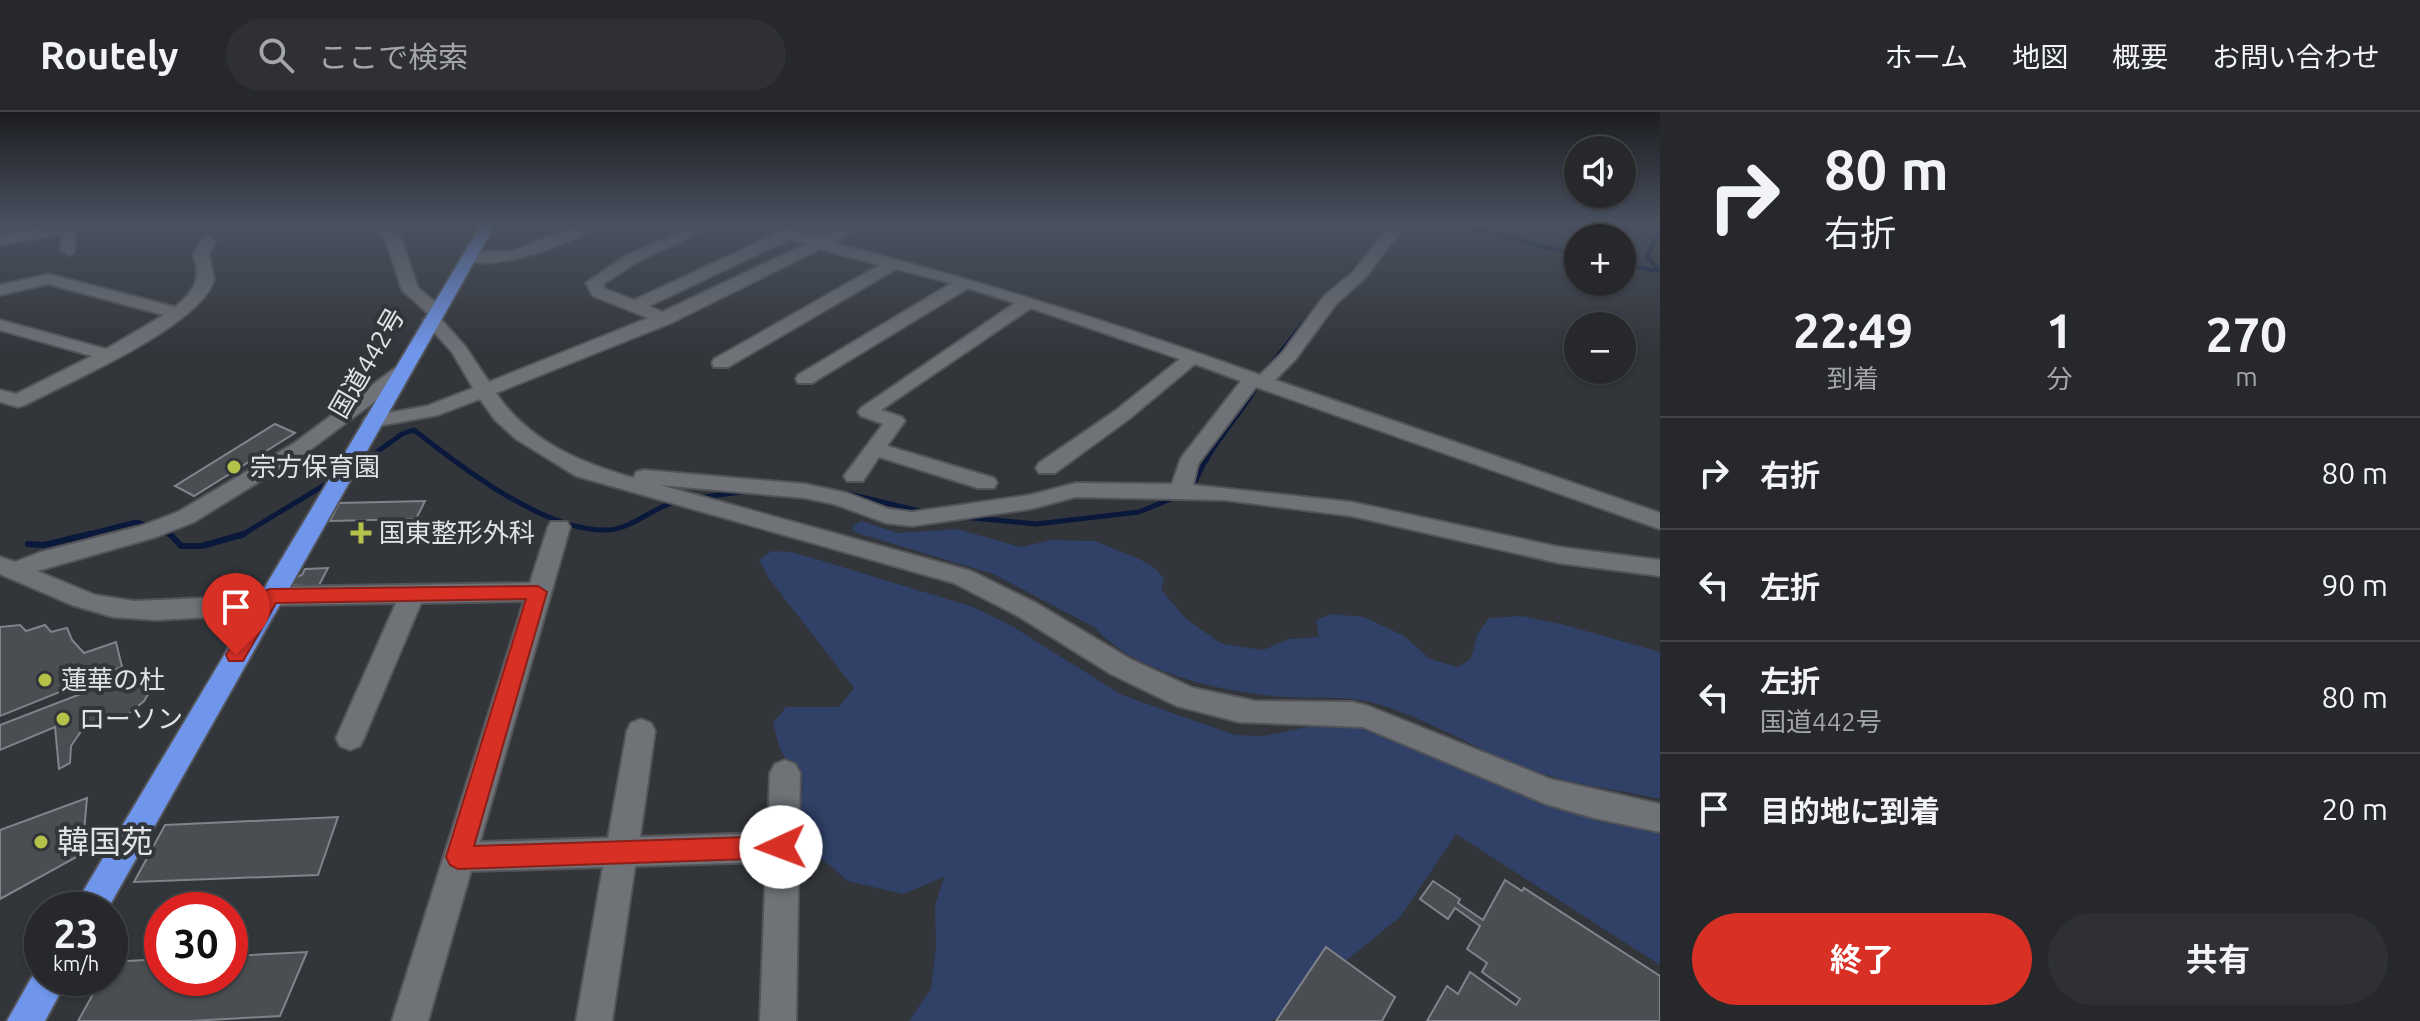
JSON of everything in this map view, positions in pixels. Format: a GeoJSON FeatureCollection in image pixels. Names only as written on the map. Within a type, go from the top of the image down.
{"type":"FeatureCollection","features":[{"type":"Feature","properties":{"kind":"highway","name":"国道442号"},"geometry":{"type":"LineString","coordinates":[[99,892],[463,267]]}},
{"type":"Feature","properties":{"kind":"highway"},"geometry":{"type":"LineString","coordinates":[[25,1021],[40,996]]}},
{"type":"Feature","properties":{"kind":"street"},"geometry":{"type":"LineString","coordinates":[[0,396],[18,401],[108,355],[177,313],[202,291],[208,272],[206,267]]}},
{"type":"Feature","properties":{"kind":"street"},"geometry":{"type":"LineString","coordinates":[[403,267],[410,290],[452,338],[508,421],[553,454],[584,471],[962,577],[1008,597],[1127,672],[1206,704],[1232,710],[1352,713],[1368,717],[1546,791],[1594,805],[1660,818]]}},
{"type":"Feature","properties":{"kind":"street"},"geometry":{"type":"LineString","coordinates":[[618,267],[594,283],[599,292],[665,319]]}},
{"type":"Feature","properties":{"kind":"street"},"geometry":{"type":"LineString","coordinates":[[634,307],[717,267]]}},
{"type":"Feature","properties":{"kind":"street"},"geometry":{"type":"LineString","coordinates":[[373,421],[420,414],[485,390],[665,319],[772,267]]}},
{"type":"Feature","properties":{"kind":"street"},"geometry":{"type":"LineString","coordinates":[[721,363],[886,267]]}},
{"type":"Feature","properties":{"kind":"street"},"geometry":{"type":"LineString","coordinates":[[911,267],[966,282],[1193,357],[1544,483],[1660,521]]}},
{"type":"Feature","properties":{"kind":"street"},"geometry":{"type":"LineString","coordinates":[[1181,491],[1188,463],[1258,381],[1289,356],[1330,300],[1365,267]]}},
{"type":"Feature","properties":{"kind":"street"},"geometry":{"type":"LineString","coordinates":[[0,290],[48,279],[177,313]]}},
{"type":"Feature","properties":{"kind":"street"},"geometry":{"type":"LineString","coordinates":[[805,379],[966,282]]}},
{"type":"Feature","properties":{"kind":"street"},"geometry":{"type":"LineString","coordinates":[[855,476],[895,421],[868,412],[1028,302]]}},
{"type":"Feature","properties":{"kind":"street"},"geometry":{"type":"LineString","coordinates":[[0,325],[108,355]]}},
{"type":"Feature","properties":{"kind":"street"},"geometry":{"type":"LineString","coordinates":[[1047,468],[1113,423],[1193,357]]}},
{"type":"Feature","properties":{"kind":"street"},"geometry":{"type":"LineString","coordinates":[[8,568],[148,532],[186,517],[300,448],[402,372]]}},
{"type":"Feature","properties":{"kind":"street"},"geometry":{"type":"LineString","coordinates":[[875,449],[986,483]]}},
{"type":"Feature","properties":{"kind":"street"},"geometry":{"type":"LineString","coordinates":[[628,484],[634,479],[653,478],[805,491],[839,498],[886,516],[912,519],[1030,502],[1076,490],[1243,494],[1351,509],[1559,555],[1660,568]]}},
{"type":"Feature","properties":{"kind":"street"},"geometry":{"type":"LineString","coordinates":[[410,1021],[559,527]]}},
{"type":"Feature","properties":{"kind":"street"},"geometry":{"type":"LineString","coordinates":[[8,568],[109,607],[172,609],[412,594],[538,592]]}},
{"type":"Feature","properties":{"kind":"street"},"geometry":{"type":"LineString","coordinates":[[350,738],[412,594]]}},
{"type":"Feature","properties":{"kind":"street"},"geometry":{"type":"LineString","coordinates":[[594,1021],[641,731]]}},
{"type":"Feature","properties":{"kind":"street"},"geometry":{"type":"LineString","coordinates":[[778,1021],[785,773]]}},
{"type":"Feature","properties":{"kind":"street"},"geometry":{"type":"LineString","coordinates":[[458,857],[781,847]]}},
{"type":"Feature","properties":{"kind":"shaded area"},"geometry":{"type":"Polygon","coordinates":[[[861,521],[898,533],[957,529],[1021,547],[1051,540],[1095,541],[1156,569],[1164,579],[1161,589],[1186,619],[1222,644],[1263,650],[1289,639],[1319,637],[1316,620],[1332,614],[1364,617],[1404,636],[1430,659],[1458,667],[1471,659],[1477,635],[1489,618],[1521,616],[1660,652],[1660,799],[1536,772],[1374,703],[1234,691],[1182,678],[1133,657],[1094,627],[993,574],[857,533],[853,526],[861,521]]]}},
{"type":"Feature","properties":{"kind":"shaded area"},"geometry":{"type":"Polygon","coordinates":[[[772,551],[792,552],[973,607],[1010,625],[1122,695],[1235,735],[1263,736],[1322,724],[1366,720],[1477,771],[1511,791],[1660,827],[1660,965],[1456,834],[1400,917],[1272,1021],[909,1021],[931,989],[936,947],[935,906],[944,877],[903,894],[848,881],[815,853],[800,806],[803,783],[780,750],[773,723],[786,707],[839,707],[854,688],[768,577],[759,560],[772,551]]]}},
{"type":"Feature","properties":{"kind":"building","name":"宗方保育園"},"geometry":{"type":"Polygon","coordinates":[[[275,424],[295,433],[194,496],[175,486],[275,424]]]}},
{"type":"Feature","properties":{"kind":"building","name":"国東整形外科"},"geometry":{"type":"Polygon","coordinates":[[[425,501],[416,519],[330,521],[339,503],[425,501]]]}},
{"type":"Feature","properties":{"kind":"building"},"geometry":{"type":"Polygon","coordinates":[[[328,568],[318,587],[291,585],[293,578],[302,575],[305,569],[328,568]]]}},
{"type":"Feature","properties":{"kind":"building","name":"蓮華の杜"},"geometry":{"type":"Polygon","coordinates":[[[20,625],[26,631],[45,625],[51,632],[67,628],[72,640],[84,653],[116,642],[122,667],[0,716],[0,627],[20,625]]]}},
{"type":"Feature","properties":{"kind":"building","name":"ローソン"},"geometry":{"type":"Polygon","coordinates":[[[148,668],[150,691],[144,701],[130,713],[84,727],[71,746],[70,763],[59,769],[55,727],[0,750],[0,725],[148,668]]]}},
{"type":"Feature","properties":{"kind":"building","name":"韓国苑"},"geometry":{"type":"Polygon","coordinates":[[[87,798],[82,854],[0,899],[0,830],[87,798]]]}},
{"type":"Feature","properties":{"kind":"building"},"geometry":{"type":"Polygon","coordinates":[[[338,817],[318,875],[134,882],[165,825],[338,817]]]}},
{"type":"Feature","properties":{"kind":"building"},"geometry":{"type":"Polygon","coordinates":[[[1505,880],[1522,891],[1524,888],[1660,976],[1660,1021],[1427,1021],[1447,986],[1458,994],[1470,972],[1516,1005],[1520,999],[1482,972],[1487,963],[1467,949],[1480,926],[1455,908],[1448,919],[1420,899],[1433,881],[1460,899],[1458,903],[1483,920],[1505,880]]]}},
{"type":"Feature","properties":{"kind":"building"},"geometry":{"type":"Polygon","coordinates":[[[1326,947],[1395,997],[1382,1021],[1276,1021],[1326,947]]]}},
{"type":"Feature","properties":{"kind":"building"},"geometry":{"type":"Polygon","coordinates":[[[307,952],[280,1016],[191,1021],[78,1021],[92,996],[128,996],[128,961],[144,960],[144,996],[248,996],[248,955],[307,952]]]}},
{"type":"Feature","properties":{"kind":"waterway"},"geometry":{"type":"LineString","coordinates":[[1346,279],[1356,267]]}},
{"type":"Feature","properties":{"kind":"waterway"},"geometry":{"type":"LineString","coordinates":[[1639,267],[1656,271]]}},
{"type":"Feature","properties":{"kind":"waterway"},"geometry":{"type":"LineString","coordinates":[[1656,267],[1660,272]]}},
{"type":"Feature","properties":{"kind":"waterway"},"geometry":{"type":"LineString","coordinates":[[1272,363],[1320,302]]}},
{"type":"Feature","properties":{"kind":"waterway"},"geometry":{"type":"LineString","coordinates":[[1188,490],[1193,488],[1211,452],[1275,361]]}},
{"type":"Feature","properties":{"kind":"waterway"},"geometry":{"type":"LineString","coordinates":[[353,469],[402,434],[414,430],[505,495],[531,509],[583,528],[616,529],[675,502]]}},
{"type":"Feature","properties":{"kind":"waterway"},"geometry":{"type":"LineString","coordinates":[[243,534],[333,480]]}},
{"type":"Feature","properties":{"kind":"waterway"},"geometry":{"type":"LineString","coordinates":[[698,498],[747,491]]}},
{"type":"Feature","properties":{"kind":"waterway"},"geometry":{"type":"LineString","coordinates":[[845,493],[923,512]]}},
{"type":"Feature","properties":{"kind":"waterway"},"geometry":{"type":"LineString","coordinates":[[962,517],[1036,524],[1139,512],[1178,496]]}},
{"type":"Feature","properties":{"kind":"waterway"},"geometry":{"type":"LineString","coordinates":[[86,535],[136,522],[149,526]]}},
{"type":"Feature","properties":{"kind":"waterway"},"geometry":{"type":"LineString","coordinates":[[163,531],[172,536]]}},
{"type":"Feature","properties":{"kind":"waterway"},"geometry":{"type":"LineString","coordinates":[[172,536],[181,546],[202,546],[243,534]]}},
{"type":"Feature","properties":{"kind":"waterway"},"geometry":{"type":"LineString","coordinates":[[28,544],[44,545],[86,535]]}},
{"type":"Feature","properties":{"kind":"waterway"},"geometry":{"type":"LineString","coordinates":[[82,536],[86,535]]}},
{"type":"Feature","properties":{"kind":"place","name":"宗方保育園"},"geometry":{"type":"Point","coordinates":[234,467]}},
{"type":"Feature","properties":{"kind":"place","name":"国東整形外科"},"geometry":{"type":"Point","coordinates":[361,533]}},
{"type":"Feature","properties":{"kind":"place","name":"蓮華の杜"},"geometry":{"type":"Point","coordinates":[45,680]}},
{"type":"Feature","properties":{"kind":"place","name":"ローソン"},"geometry":{"type":"Point","coordinates":[63,719]}},
{"type":"Feature","properties":{"kind":"place","name":"韓国苑"},"geometry":{"type":"Point","coordinates":[41,842]}},
{"type":"Feature","properties":{"kind":"route"},"geometry":{"type":"LineString","coordinates":[[236,655],[270,596],[538,592],[458,857],[781,847]]}}]}
